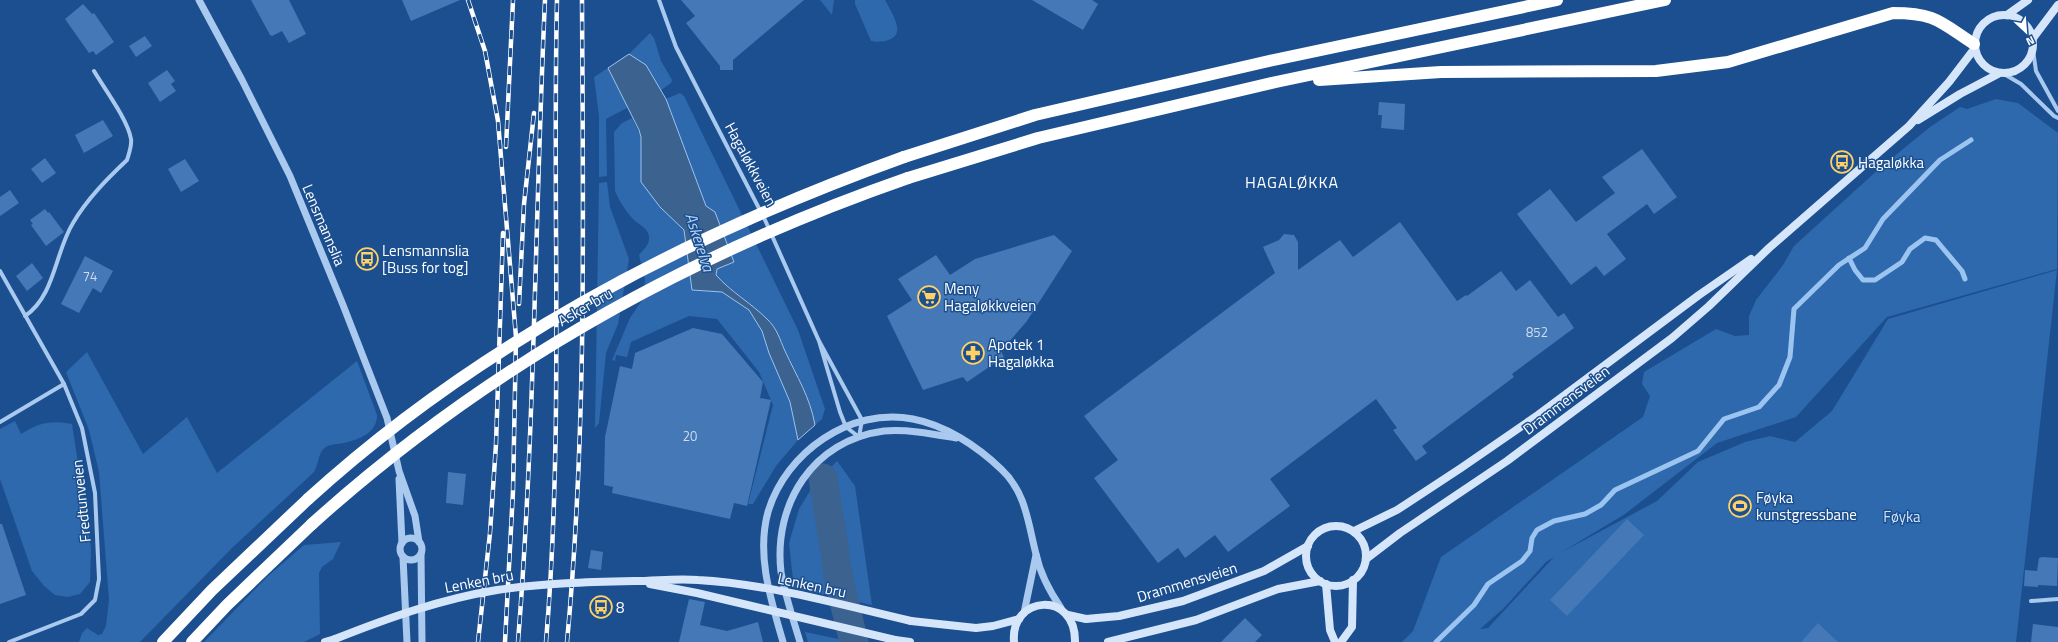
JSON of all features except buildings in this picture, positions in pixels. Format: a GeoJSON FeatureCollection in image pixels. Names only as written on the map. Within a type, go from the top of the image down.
{"type":"FeatureCollection","features":[{"type":"Feature","properties":{"kind":"highway","name":"Asker bru"},"geometry":{"type":"LineString","coordinates":[[163,642],[212,590],[308,499],[373,444],[446,389],[519,340],[596,294],[682,248],[840,179],[904,156],[1042,114],[1269,61],[1557,0]]}},
{"type":"Feature","properties":{"kind":"highway"},"geometry":{"type":"LineString","coordinates":[[1276,82],[1665,0]]}},
{"type":"Feature","properties":{"kind":"highway"},"geometry":{"type":"LineString","coordinates":[[1276,82],[1441,72],[1656,71],[1691,68],[1735,60],[1893,13],[1914,13],[1930,16],[1942,22],[1974,46]]}},
{"type":"Feature","properties":{"kind":"highway","name":"Asker bru"},"geometry":{"type":"LineString","coordinates":[[192,642],[227,605],[312,524],[386,460],[457,407],[530,359],[607,312],[691,268],[762,234],[846,200],[908,178],[1038,138],[1276,82]]}},
{"type":"Feature","properties":{"kind":"main road"},"geometry":{"type":"LineString","coordinates":[[2007,15],[2028,0]]}},
{"type":"Feature","properties":{"kind":"main road"},"geometry":{"type":"LineString","coordinates":[[2033,38],[2058,4]]}},
{"type":"Feature","properties":{"kind":"main road"},"geometry":{"type":"LineString","coordinates":[[1997,15],[2016,17],[2024,22],[2030,30],[2033,38],[2033,50],[2028,62],[2017,71],[2001,74],[1982,65],[1974,46],[1976,34],[1984,22],[1997,15]]}},
{"type":"Feature","properties":{"kind":"main road","name":"Drammensveien"},"geometry":{"type":"LineString","coordinates":[[1366,559],[1400,533],[1513,457],[1672,338],[1709,306],[1769,248],[1909,126],[1949,82],[1974,46]]}},
{"type":"Feature","properties":{"kind":"main road","name":"Drammensveien"},"geometry":{"type":"LineString","coordinates":[[1909,126],[1960,94],[2001,74]]}},
{"type":"Feature","properties":{"kind":"main road","name":"Drammensveien"},"geometry":{"type":"LineString","coordinates":[[1354,531],[1397,510],[1461,468],[1538,415],[1699,295],[1769,248]]}},
{"type":"Feature","properties":{"kind":"main road"},"geometry":{"type":"LineString","coordinates":[[1108,642],[1196,620],[1278,589],[1323,582],[1338,585],[1353,580],[1361,572],[1366,559],[1363,543],[1354,531],[1340,526],[1326,527],[1314,535],[1308,546],[1306,556],[1308,566],[1313,574],[1323,582],[1330,630],[1335,642]]}},
{"type":"Feature","properties":{"kind":"main road","name":"Drammensveien"},"geometry":{"type":"LineString","coordinates":[[1068,615],[1086,619],[1112,617],[1184,600],[1264,571],[1308,546]]}},
{"type":"Feature","properties":{"kind":"main road","name":"Lenken bru"},"geometry":{"type":"LineString","coordinates":[[325,642],[418,608],[496,590],[578,582],[697,580],[731,583],[911,621],[976,628],[993,626],[1021,616]]}},
{"type":"Feature","properties":{"kind":"main road"},"geometry":{"type":"LineString","coordinates":[[1342,642],[1352,627],[1353,580]]}},
{"type":"Feature","properties":{"kind":"main road","name":"Lenken bru"},"geometry":{"type":"LineString","coordinates":[[633,582],[697,593],[895,640],[910,642]]}},
{"type":"Feature","properties":{"kind":"main road"},"geometry":{"type":"LineString","coordinates":[[1014,642],[1015,626],[1021,616],[1040,605],[1052,605],[1061,608],[1068,615],[1076,631],[1075,642]]}},
{"type":"Feature","properties":{"kind":"street","name":"Lensmannslia"},"geometry":{"type":"LineString","coordinates":[[199,0],[242,80],[290,176],[343,305],[387,418],[398,471],[402,543]]}},
{"type":"Feature","properties":{"kind":"street","name":"Hagaløkkveien"},"geometry":{"type":"LineString","coordinates":[[659,0],[676,47],[766,220],[819,341],[862,420]]}},
{"type":"Feature","properties":{"kind":"street"},"geometry":{"type":"LineString","coordinates":[[2033,50],[2036,71],[2058,111]]}},
{"type":"Feature","properties":{"kind":"street"},"geometry":{"type":"LineString","coordinates":[[25,316],[39,305],[45,296],[62,244],[82,208],[127,160],[131,146],[128,130],[94,71]]}},
{"type":"Feature","properties":{"kind":"street"},"geometry":{"type":"LineString","coordinates":[[2001,74],[2021,84],[2054,116],[2058,118]]}},
{"type":"Feature","properties":{"kind":"street","name":"Fredtunveien"},"geometry":{"type":"LineString","coordinates":[[0,271],[64,384],[82,428],[96,493],[99,579],[95,600],[81,614],[9,642]]}},
{"type":"Feature","properties":{"kind":"street","name":"Hagaløkkveien"},"geometry":{"type":"LineString","coordinates":[[819,341],[840,412],[846,427]]}},
{"type":"Feature","properties":{"kind":"street"},"geometry":{"type":"LineString","coordinates":[[0,422],[64,384]]}},
{"type":"Feature","properties":{"kind":"street"},"geometry":{"type":"LineString","coordinates":[[784,642],[764,570],[765,535],[768,513],[784,476],[800,458],[817,442],[862,420],[890,417],[912,419],[937,426],[990,458],[1013,482],[1028,514],[1036,554],[1051,592],[1061,608]]}},
{"type":"Feature","properties":{"kind":"street"},"geometry":{"type":"LineString","coordinates":[[859,437],[862,420]]}},
{"type":"Feature","properties":{"kind":"street"},"geometry":{"type":"LineString","coordinates":[[846,427],[859,437]]}},
{"type":"Feature","properties":{"kind":"street"},"geometry":{"type":"LineString","coordinates":[[800,642],[784,586],[781,564],[782,534],[792,496],[798,484],[816,462],[836,448],[859,437],[884,431],[915,432],[962,440]]}},
{"type":"Feature","properties":{"kind":"street","name":"Lensmannslia"},"geometry":{"type":"LineString","coordinates":[[398,471],[415,516],[419,542]]}},
{"type":"Feature","properties":{"kind":"street"},"geometry":{"type":"LineString","coordinates":[[407,642],[403,557],[400,550],[402,543],[407,539],[414,538],[419,542],[422,548],[422,642]]}},
{"type":"Feature","properties":{"kind":"street"},"geometry":{"type":"LineString","coordinates":[[403,557],[410,560],[416,559],[421,554]]}},
{"type":"Feature","properties":{"kind":"street"},"geometry":{"type":"LineString","coordinates":[[1021,616],[1036,554]]}},
{"type":"Feature","properties":{"kind":"street"},"geometry":{"type":"LineString","coordinates":[[2031,601],[2058,599]]}},
{"type":"Feature","properties":{"kind":"green space"},"geometry":{"type":"Polygon","coordinates":[[[820,0],[834,0],[832,15],[820,0]]]}},
{"type":"Feature","properties":{"kind":"green space"},"geometry":{"type":"Polygon","coordinates":[[[855,0],[885,0],[894,17],[897,27],[897,32],[895,35],[884,41],[871,41],[855,4],[855,0]]]}},
{"type":"Feature","properties":{"kind":"green space"},"geometry":{"type":"Polygon","coordinates":[[[650,33],[654,38],[661,61],[672,80],[671,83],[660,91],[646,66],[629,54],[650,33]]]}},
{"type":"Feature","properties":{"kind":"green space"},"geometry":{"type":"Polygon","coordinates":[[[608,68],[629,107],[606,119],[607,176],[599,177],[599,116],[594,77],[608,68]]]}},
{"type":"Feature","properties":{"kind":"green space"},"geometry":{"type":"Polygon","coordinates":[[[680,93],[684,96],[798,330],[825,409],[822,419],[815,425],[810,405],[773,326],[761,313],[716,275],[717,269],[734,262],[706,206],[666,99],[680,93]]]}},
{"type":"Feature","properties":{"kind":"green space","name":"Føyka"},"geometry":{"type":"Polygon","coordinates":[[[1996,99],[2018,103],[2058,133],[2057,269],[1887,317],[1796,417],[1717,443],[1625,514],[1562,552],[1657,501],[1698,462],[1745,442],[1770,436],[1795,442],[1832,411],[1888,319],[2057,270],[2016,642],[1402,642],[1413,631],[1441,557],[1643,417],[1650,396],[1642,384],[1644,372],[1716,329],[1735,336],[1749,335],[1749,316],[1756,300],[1783,265],[1794,246],[1881,167],[1930,127],[1960,107],[1967,109],[1996,99]],[[1554,557],[1546,562],[1503,609],[1480,629],[1488,628],[1554,557]]]}},
{"type":"Feature","properties":{"kind":"green space"},"geometry":{"type":"Polygon","coordinates":[[[632,118],[641,137],[641,182],[684,230],[692,290],[722,292],[749,310],[762,331],[769,353],[790,402],[798,440],[776,466],[753,504],[748,504],[773,405],[759,372],[717,319],[689,316],[631,342],[627,357],[616,355],[615,361],[612,360],[630,318],[643,299],[645,280],[639,255],[649,241],[649,235],[646,229],[629,215],[620,202],[615,191],[614,132],[622,123],[632,118]]]}},
{"type":"Feature","properties":{"kind":"green space"},"geometry":{"type":"Polygon","coordinates":[[[607,182],[610,207],[629,259],[618,324],[606,353],[599,423],[595,428],[599,183],[607,182]]]}},
{"type":"Feature","properties":{"kind":"green space"},"geometry":{"type":"Polygon","coordinates":[[[87,352],[143,454],[187,417],[217,473],[357,361],[377,415],[376,421],[371,431],[361,437],[344,443],[330,445],[323,449],[314,472],[232,548],[140,642],[79,642],[82,633],[87,628],[98,635],[102,634],[106,626],[109,600],[99,472],[89,430],[66,372],[87,352]]]}},
{"type":"Feature","properties":{"kind":"green space"},"geometry":{"type":"Polygon","coordinates":[[[15,421],[21,434],[46,423],[58,422],[72,424],[91,548],[90,582],[80,594],[68,597],[55,595],[44,586],[32,571],[0,479],[0,429],[15,421]]]}},
{"type":"Feature","properties":{"kind":"green space"},"geometry":{"type":"Polygon","coordinates":[[[837,461],[855,486],[872,605],[794,588],[789,543],[799,509],[813,486],[837,461]]]}},
{"type":"Feature","properties":{"kind":"green space"},"geometry":{"type":"Polygon","coordinates":[[[341,542],[333,559],[322,567],[319,573],[320,634],[304,642],[204,642],[267,577],[304,545],[341,542]]]}},
{"type":"Feature","properties":{"kind":"green space"},"geometry":{"type":"Polygon","coordinates":[[[805,632],[853,642],[808,642],[805,632]]]}},
{"type":"Feature","properties":{"kind":"water"},"geometry":{"type":"Polygon","coordinates":[[[629,54],[646,65],[666,99],[706,206],[715,212],[734,262],[717,269],[716,275],[728,287],[761,313],[773,326],[803,387],[810,405],[815,425],[798,440],[790,402],[769,353],[762,331],[749,310],[722,292],[692,290],[684,230],[660,207],[641,182],[641,137],[639,130],[608,68],[629,54]]]}},
{"type":"Feature","properties":{"kind":"waterway"},"geometry":{"type":"LineString","coordinates":[[1436,642],[1474,605],[1488,584],[1522,561],[1530,551],[1532,538],[1537,530],[1554,521],[1585,514],[1601,505],[1615,490],[1698,451],[1724,419],[1759,407],[1779,385],[1790,357],[1794,309],[1839,265],[1865,248],[1883,219],[1940,160],[1971,140]]}},
{"type":"Feature","properties":{"kind":"waterway"},"geometry":{"type":"LineString","coordinates":[[1849,258],[1855,270],[1863,280],[1875,280],[1902,262],[1910,249],[1925,238],[1936,240],[1962,271],[1965,279]]}},
{"type":"Feature","properties":{"kind":"waterway","name":"Askerelva"},"geometry":{"type":"LineString","coordinates":[[823,478],[835,553]]}},
{"type":"Feature","properties":{"kind":"waterway","name":"Askerelva"},"geometry":{"type":"LineString","coordinates":[[836,562],[839,581],[854,642]]}},
{"type":"Feature","properties":{"kind":"railway"},"geometry":{"type":"LineString","coordinates":[[468,0],[485,51],[498,121],[516,337],[513,491],[505,642]]}},
{"type":"Feature","properties":{"kind":"railway"},"geometry":{"type":"LineString","coordinates":[[506,147],[513,0]]}},
{"type":"Feature","properties":{"kind":"railway"},"geometry":{"type":"LineString","coordinates":[[518,642],[528,482],[545,0]]}},
{"type":"Feature","properties":{"kind":"railway"},"geometry":{"type":"LineString","coordinates":[[546,642],[555,482],[557,0]]}},
{"type":"Feature","properties":{"kind":"railway"},"geometry":{"type":"LineString","coordinates":[[567,642],[578,482],[581,402],[583,241],[582,0]]}},
{"type":"Feature","properties":{"kind":"railway"},"geometry":{"type":"LineString","coordinates":[[519,304],[524,204],[534,113]]}},
{"type":"Feature","properties":{"kind":"railway"},"geometry":{"type":"LineString","coordinates":[[478,642],[490,533],[496,444],[503,233]]}},
{"type":"Feature","properties":{"kind":"place","name":"Hagaløkka"},"geometry":{"type":"Point","coordinates":[1842,162]}},
{"type":"Feature","properties":{"kind":"place","name":"Lensmannslia [Buss for tog]"},"geometry":{"type":"Point","coordinates":[367,259]}},
{"type":"Feature","properties":{"kind":"place","name":"Meny Hagaløkkveien"},"geometry":{"type":"Point","coordinates":[929,297]}},
{"type":"Feature","properties":{"kind":"place","name":"Apotek 1 Hagaløkka"},"geometry":{"type":"Point","coordinates":[973,353]}},
{"type":"Feature","properties":{"kind":"place","name":"Føyka kunstgressbane"},"geometry":{"type":"Point","coordinates":[1740,506]}},
{"type":"Feature","properties":{"kind":"place","name":"8"},"geometry":{"type":"Point","coordinates":[601,607]}},
{"type":"Feature","properties":{"kind":"district","name":"HAGALØKKA"},"geometry":{"type":"Point","coordinates":[1292,182]}}]}
